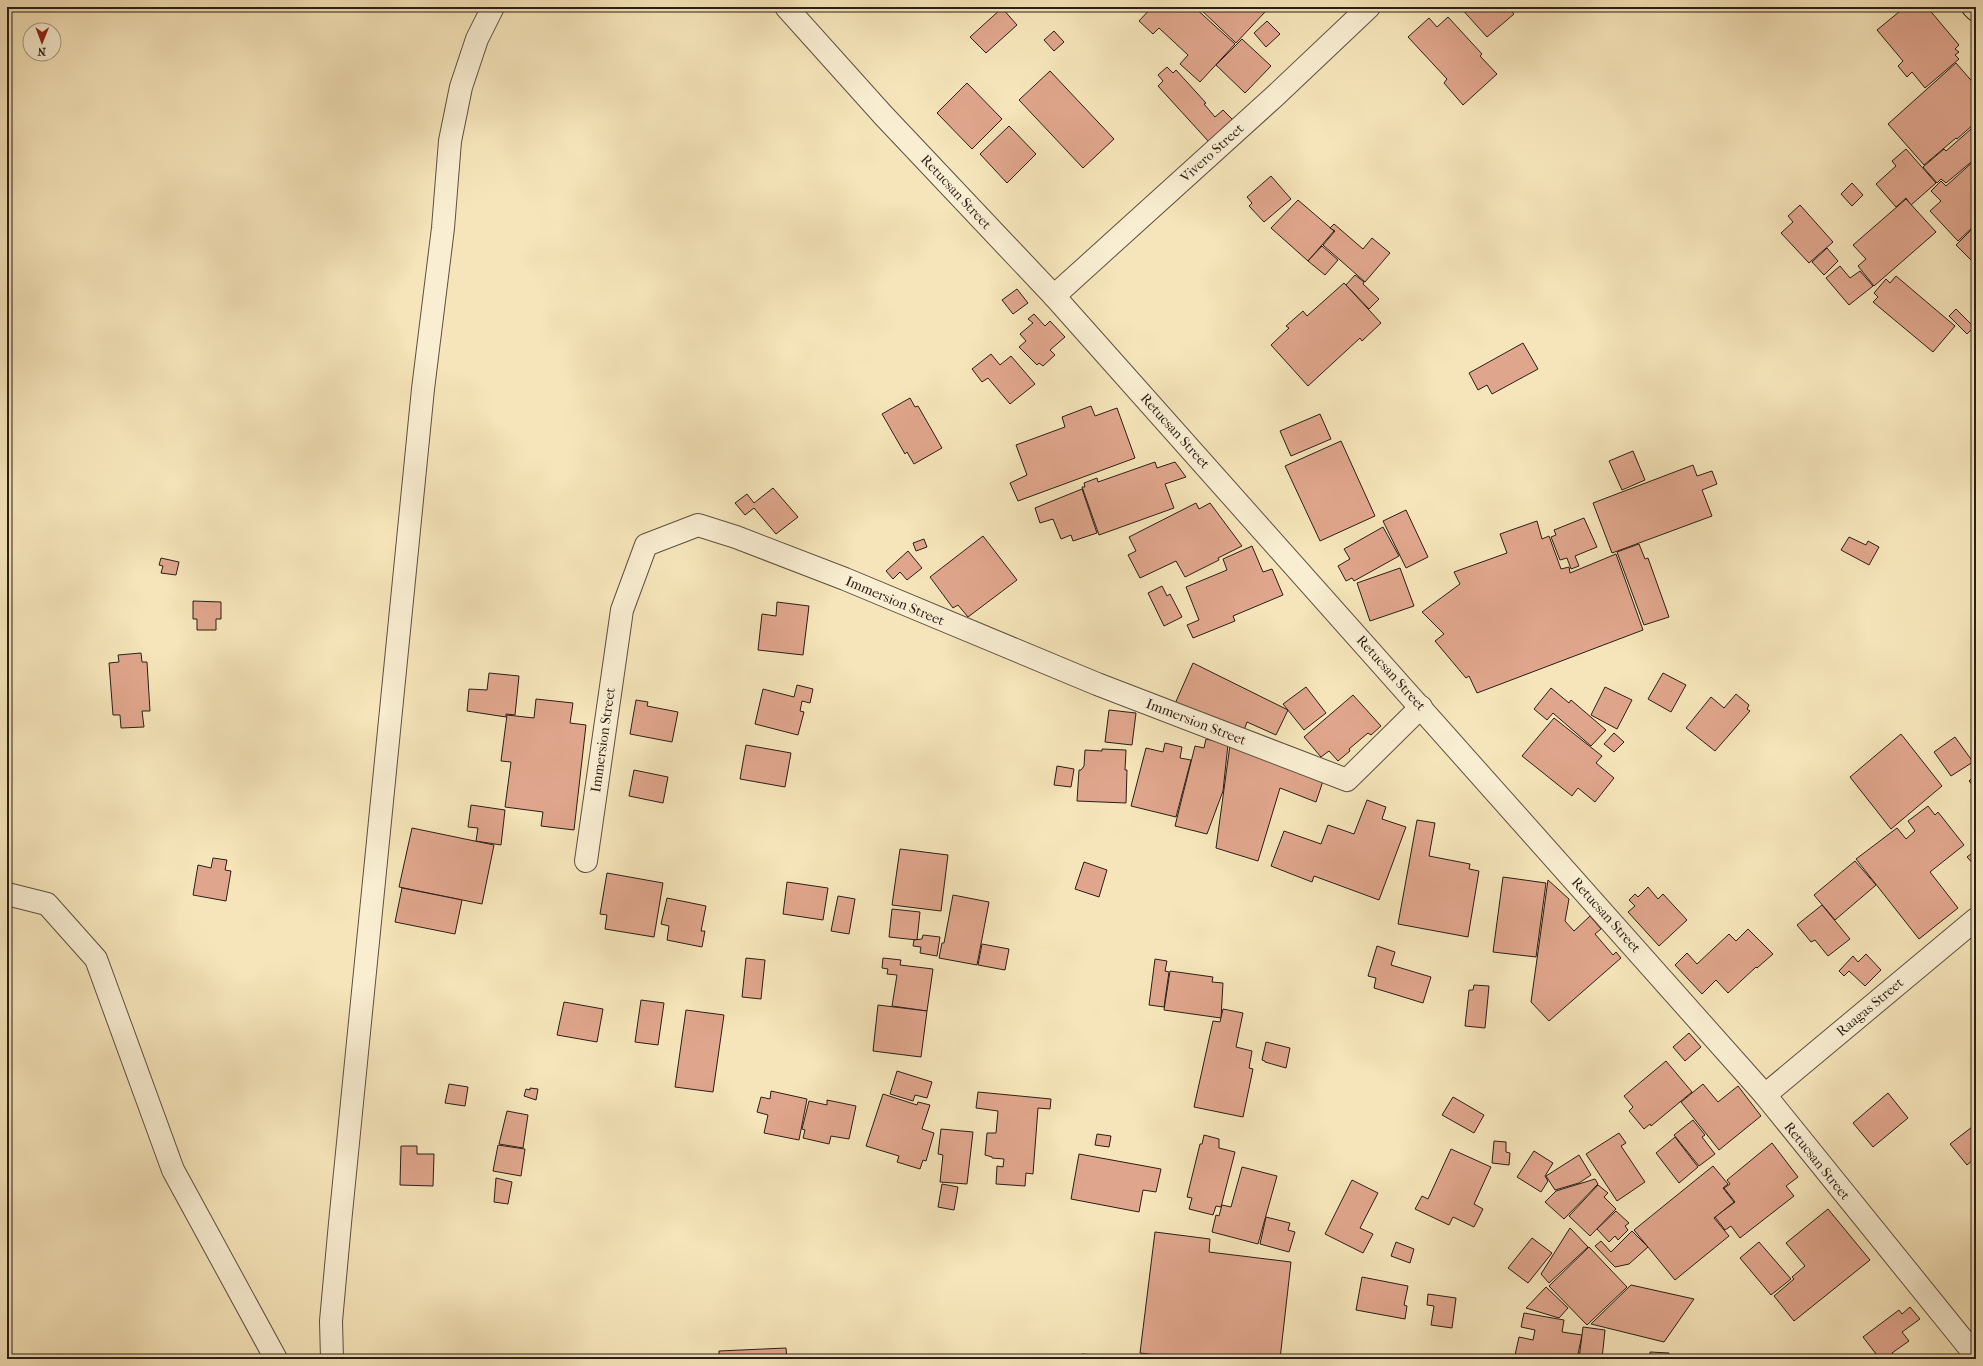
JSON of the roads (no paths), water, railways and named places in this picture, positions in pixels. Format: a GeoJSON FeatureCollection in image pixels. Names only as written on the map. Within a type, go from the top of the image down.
{"type":"FeatureCollection","features":[{"type":"Feature","properties":{"kind":"main road"},"geometry":{"type":"LineString","coordinates":[[1973,7],[1976,10]]}},
{"type":"Feature","properties":{"kind":"street"},"geometry":{"type":"LineString","coordinates":[[332,1359],[332,1321],[340,1223],[422,397],[443,228],[450,141],[461,87],[478,39],[493,7]]}},
{"type":"Feature","properties":{"kind":"street","name":"Retucsan Street"},"geometry":{"type":"LineString","coordinates":[[786,7],[883,115],[1054,296],[1765,1095],[1976,1356]]}},
{"type":"Feature","properties":{"kind":"street","name":"Vivero Street"},"geometry":{"type":"LineString","coordinates":[[1054,296],[1275,96],[1369,7]]}},
{"type":"Feature","properties":{"kind":"street","name":"Immersion Street"},"geometry":{"type":"LineString","coordinates":[[586,861],[622,610],[646,545],[698,525],[736,537],[816,568],[1097,684],[1347,780],[1421,707]]}},
{"type":"Feature","properties":{"kind":"street"},"geometry":{"type":"LineString","coordinates":[[7,894],[47,904],[96,959],[173,1170],[276,1359]]}},
{"type":"Feature","properties":{"kind":"street","name":"Raagas Street"},"geometry":{"type":"LineString","coordinates":[[1765,1095],[1976,919]]}}]}
